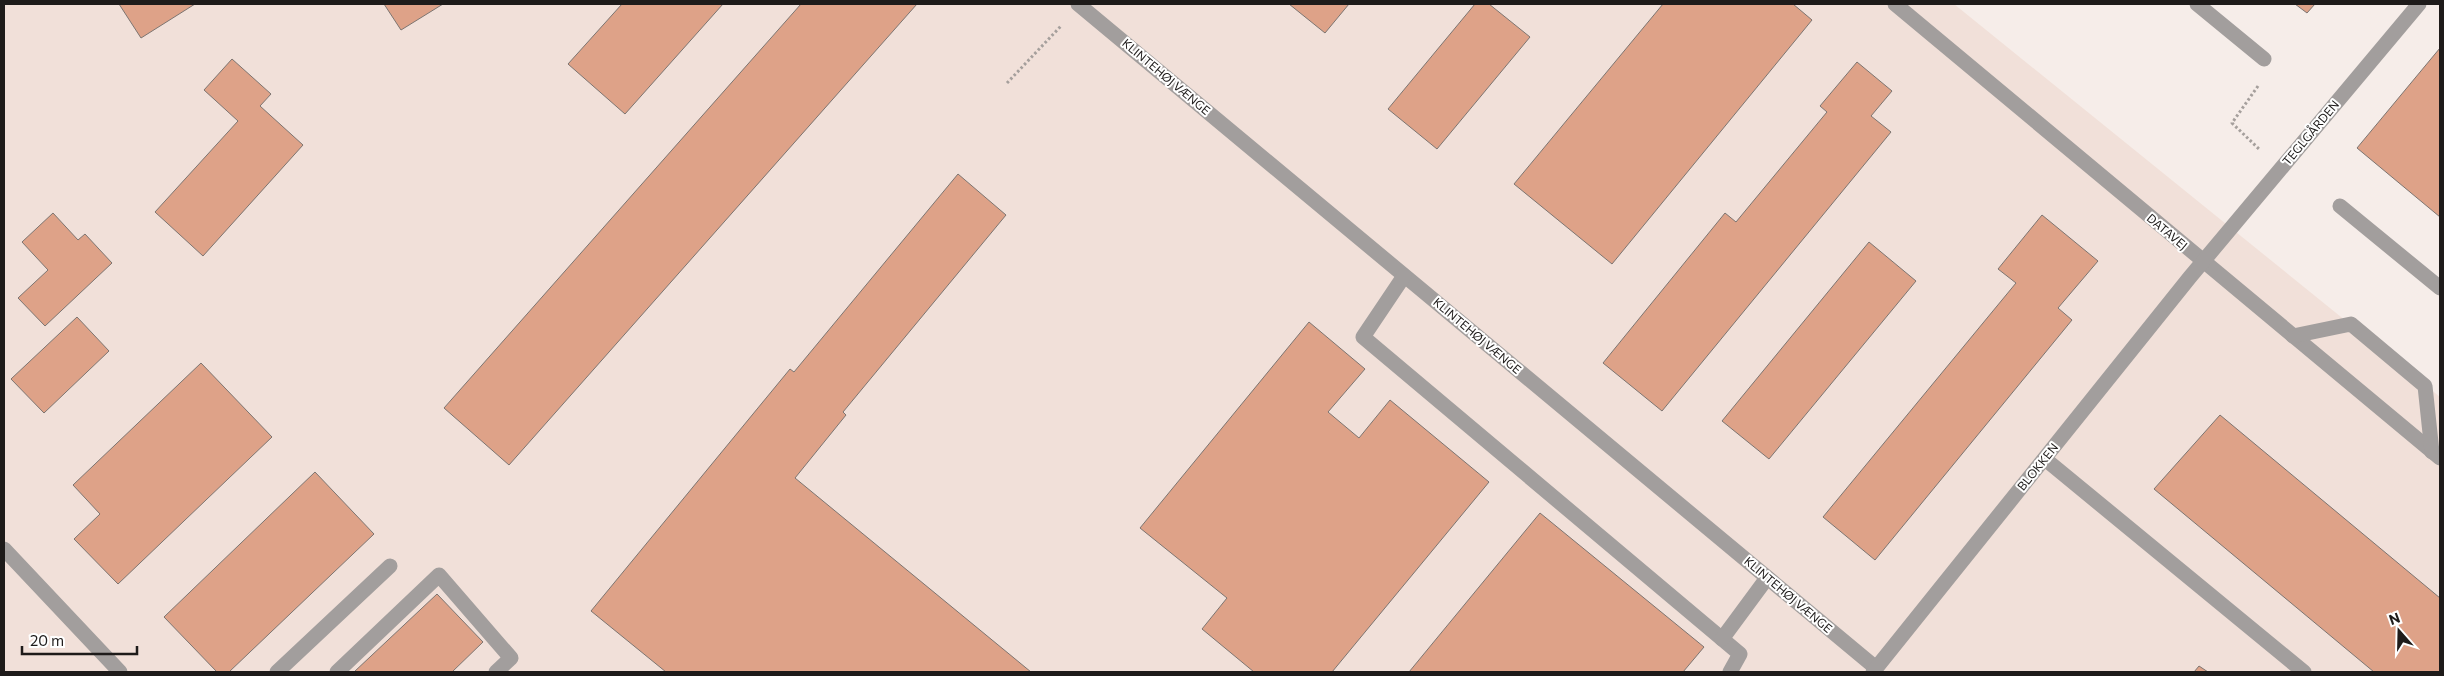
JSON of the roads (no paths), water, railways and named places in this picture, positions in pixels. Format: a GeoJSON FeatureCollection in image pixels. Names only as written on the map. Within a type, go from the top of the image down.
{"type":"FeatureCollection","features":[{"type":"Feature","properties":{"kind":"street","name":"KLINTEHØJ VÆNGE"},"geometry":{"type":"LineString","coordinates":[[1078,4],[1875,670]]}},
{"type":"Feature","properties":{"kind":"street","name":"DATAVEJ"},"geometry":{"type":"LineString","coordinates":[[1895,4],[2436,455]]}},
{"type":"Feature","properties":{"kind":"street"},"geometry":{"type":"LineString","coordinates":[[2197,4],[2264,59]]}},
{"type":"Feature","properties":{"kind":"street","name":"TEGLGÅRDEN"},"geometry":{"type":"LineString","coordinates":[[2203,262],[2419,4]]}},
{"type":"Feature","properties":{"kind":"street"},"geometry":{"type":"LineString","coordinates":[[2340,206],[2440,288]]}},
{"type":"Feature","properties":{"kind":"street","name":"BLOKKEN"},"geometry":{"type":"LineString","coordinates":[[1875,670],[2203,262]]}},
{"type":"Feature","properties":{"kind":"street"},"geometry":{"type":"LineString","coordinates":[[1404,276],[1363,337],[1740,654],[1730,672]]}},
{"type":"Feature","properties":{"kind":"street"},"geometry":{"type":"LineString","coordinates":[[2293,336],[2350,324],[2358,330],[2425,386],[2436,455]]}},
{"type":"Feature","properties":{"kind":"street"},"geometry":{"type":"LineString","coordinates":[[2045,459],[2304,672]]}},
{"type":"Feature","properties":{"kind":"street"},"geometry":{"type":"LineString","coordinates":[[4,549],[120,672]]}},
{"type":"Feature","properties":{"kind":"street"},"geometry":{"type":"LineString","coordinates":[[277,672],[390,566]]}},
{"type":"Feature","properties":{"kind":"street"},"geometry":{"type":"LineString","coordinates":[[338,672],[439,575],[511,658],[496,672]]}},
{"type":"Feature","properties":{"kind":"street"},"geometry":{"type":"LineString","coordinates":[[1722,639],[1767,578]]}}]}
